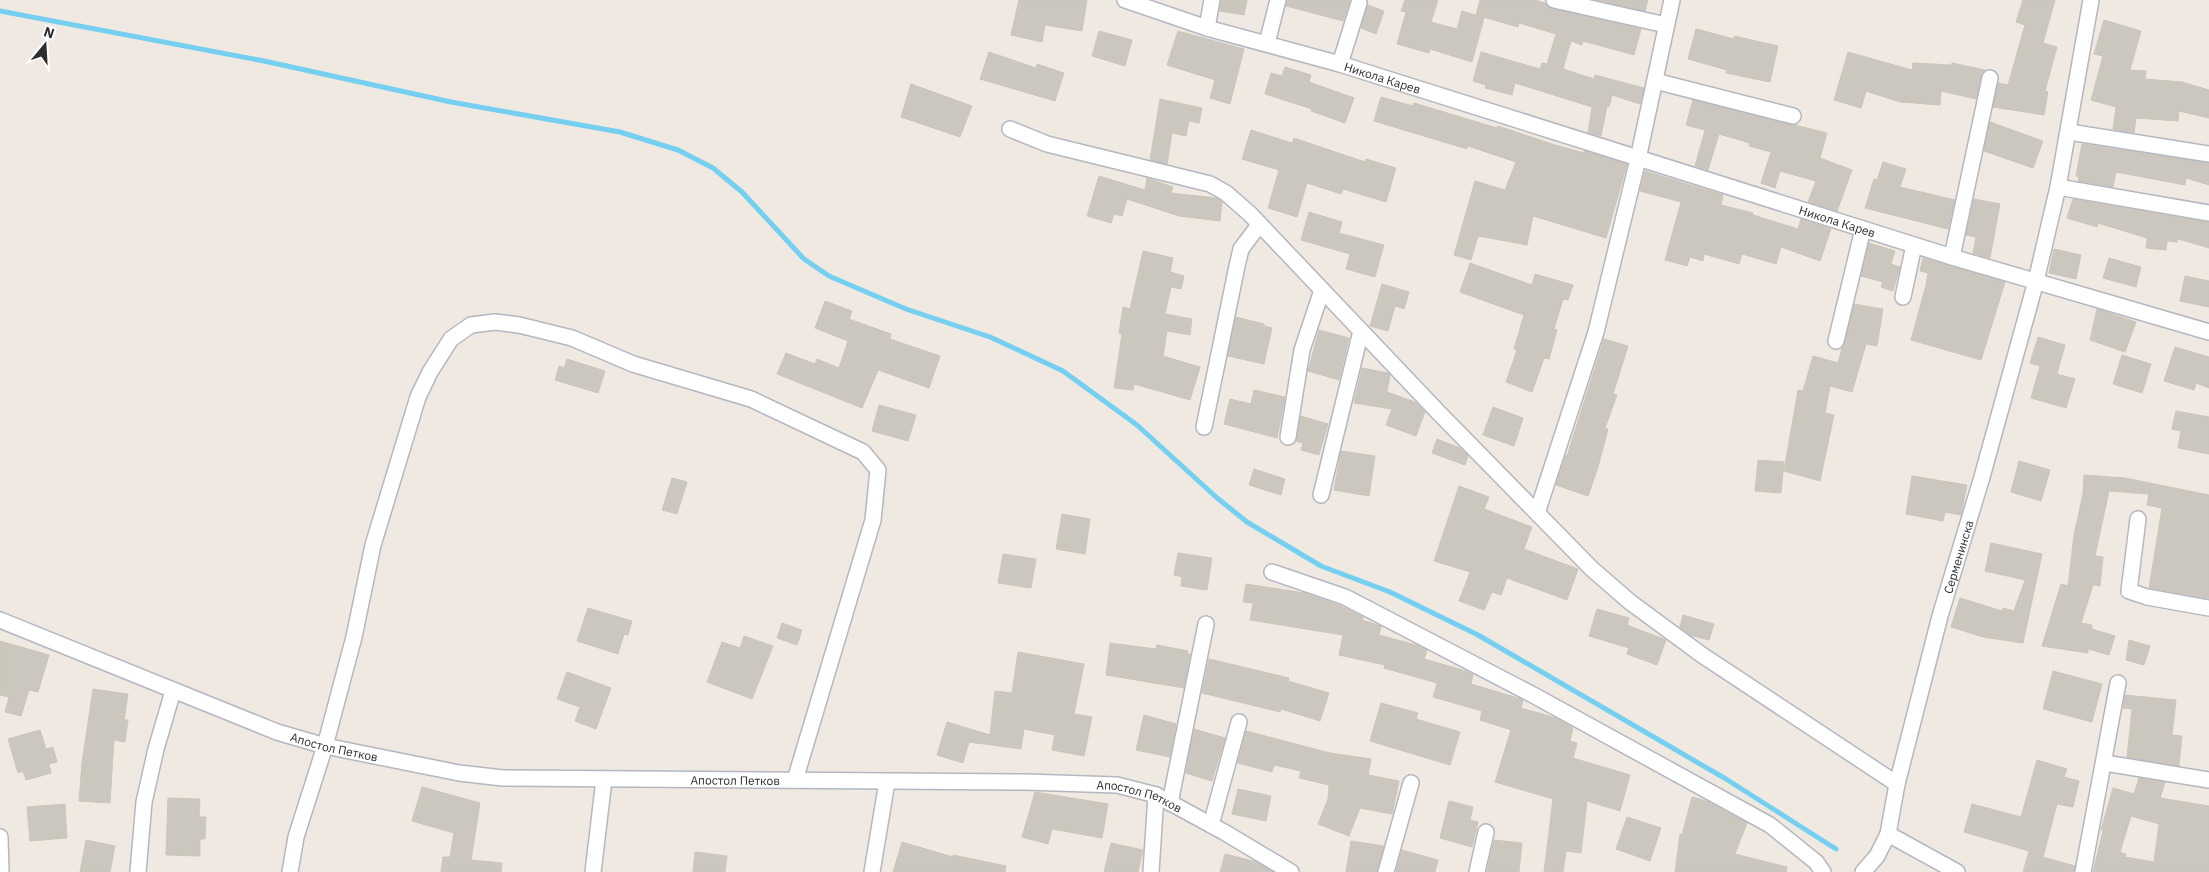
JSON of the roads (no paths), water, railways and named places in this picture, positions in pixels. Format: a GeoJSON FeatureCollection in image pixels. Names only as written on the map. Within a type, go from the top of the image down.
{"type":"FeatureCollection","features":[{"type":"Feature","properties":{"kind":"street","name":"Никола Карев"},"geometry":{"type":"LineString","coordinates":[[1125,0],[1207,28],[1340,64],[1952,257],[2209,332]]}},
{"type":"Feature","properties":{"kind":"street"},"geometry":{"type":"LineString","coordinates":[[1207,28],[1212,0]]}},
{"type":"Feature","properties":{"kind":"street"},"geometry":{"type":"LineString","coordinates":[[1267,43],[1278,0]]}},
{"type":"Feature","properties":{"kind":"street"},"geometry":{"type":"LineString","coordinates":[[1554,0],[1666,25]]}},
{"type":"Feature","properties":{"kind":"street"},"geometry":{"type":"LineString","coordinates":[[1537,513],[1596,332],[1638,159],[1672,0]]}},
{"type":"Feature","properties":{"kind":"street"},"geometry":{"type":"LineString","coordinates":[[2036,281],[2058,187],[2091,0]]}},
{"type":"Feature","properties":{"kind":"street"},"geometry":{"type":"LineString","coordinates":[[1340,64],[1359,3]]}},
{"type":"Feature","properties":{"kind":"street"},"geometry":{"type":"LineString","coordinates":[[1952,257],[1990,78]]}},
{"type":"Feature","properties":{"kind":"street"},"geometry":{"type":"LineString","coordinates":[[1655,81],[1793,116]]}},
{"type":"Feature","properties":{"kind":"street"},"geometry":{"type":"LineString","coordinates":[[1010,129],[1047,144],[1210,184],[1226,192],[1592,569],[1630,602],[1760,695],[1897,784]]}},
{"type":"Feature","properties":{"kind":"street"},"geometry":{"type":"LineString","coordinates":[[2068,132],[2209,154]]}},
{"type":"Feature","properties":{"kind":"street"},"geometry":{"type":"LineString","coordinates":[[2058,187],[2209,212]]}},
{"type":"Feature","properties":{"kind":"street"},"geometry":{"type":"LineString","coordinates":[[1204,427],[1241,249],[1259,225]]}},
{"type":"Feature","properties":{"kind":"street"},"geometry":{"type":"LineString","coordinates":[[1836,341],[1863,229]]}},
{"type":"Feature","properties":{"kind":"street"},"geometry":{"type":"LineString","coordinates":[[1903,297],[1914,245]]}},
{"type":"Feature","properties":{"kind":"street","name":"Серменинска"},"geometry":{"type":"LineString","coordinates":[[1864,872],[1877,856],[1888,834],[1897,784],[1940,616],[1982,476],[2036,281]]}},
{"type":"Feature","properties":{"kind":"street"},"geometry":{"type":"LineString","coordinates":[[1288,437],[1302,350],[1322,290]]}},
{"type":"Feature","properties":{"kind":"street"},"geometry":{"type":"LineString","coordinates":[[290,872],[296,837],[325,746],[354,637],[373,545],[418,397],[430,372],[451,339],[471,325],[495,322],[519,325],[572,338],[633,364],[751,400],[863,452],[878,470],[873,520],[795,780]]}},
{"type":"Feature","properties":{"kind":"street"},"geometry":{"type":"LineString","coordinates":[[1321,495],[1361,331]]}},
{"type":"Feature","properties":{"kind":"street"},"geometry":{"type":"LineString","coordinates":[[2138,518],[2129,591],[2147,597],[2209,608]]}},
{"type":"Feature","properties":{"kind":"street"},"geometry":{"type":"LineString","coordinates":[[1272,572],[1345,597],[1535,696],[1770,824],[1816,862],[1823,872]]}},
{"type":"Feature","properties":{"kind":"street","name":"Апостол Петков"},"geometry":{"type":"LineString","coordinates":[[0,620],[277,732],[325,746],[459,773],[502,778],[604,780],[795,780],[1092,783],[1117,785],[1156,795],[1291,872]]}},
{"type":"Feature","properties":{"kind":"street"},"geometry":{"type":"LineString","coordinates":[[1170,803],[1206,624]]}},
{"type":"Feature","properties":{"kind":"street"},"geometry":{"type":"LineString","coordinates":[[2083,872],[2105,763],[2118,683]]}},
{"type":"Feature","properties":{"kind":"street"},"geometry":{"type":"LineString","coordinates":[[138,872],[144,802],[156,749],[173,691]]}},
{"type":"Feature","properties":{"kind":"street"},"geometry":{"type":"LineString","coordinates":[[1211,825],[1239,722]]}},
{"type":"Feature","properties":{"kind":"street"},"geometry":{"type":"LineString","coordinates":[[2105,763],[2209,780]]}},
{"type":"Feature","properties":{"kind":"street"},"geometry":{"type":"LineString","coordinates":[[594,872],[604,780]]}},
{"type":"Feature","properties":{"kind":"street"},"geometry":{"type":"LineString","coordinates":[[872,872],[887,782]]}},
{"type":"Feature","properties":{"kind":"street"},"geometry":{"type":"LineString","coordinates":[[1386,872],[1411,783]]}},
{"type":"Feature","properties":{"kind":"street"},"geometry":{"type":"LineString","coordinates":[[1151,872],[1156,795]]}},
{"type":"Feature","properties":{"kind":"street"},"geometry":{"type":"LineString","coordinates":[[1477,872],[1486,832]]}},
{"type":"Feature","properties":{"kind":"street"},"geometry":{"type":"LineString","coordinates":[[1888,834],[1957,872]]}},
{"type":"Feature","properties":{"kind":"street"},"geometry":{"type":"LineString","coordinates":[[0,837],[1,872]]}},
{"type":"Feature","properties":{"kind":"waterway"},"geometry":{"type":"LineString","coordinates":[[0,11],[264,61],[451,102],[620,132],[678,150],[713,168],[742,192],[804,259],[829,276],[906,309],[990,337],[1063,371],[1137,425],[1216,497],[1247,522],[1321,566],[1390,592],[1478,635],[1726,779],[1836,849]]}}]}
